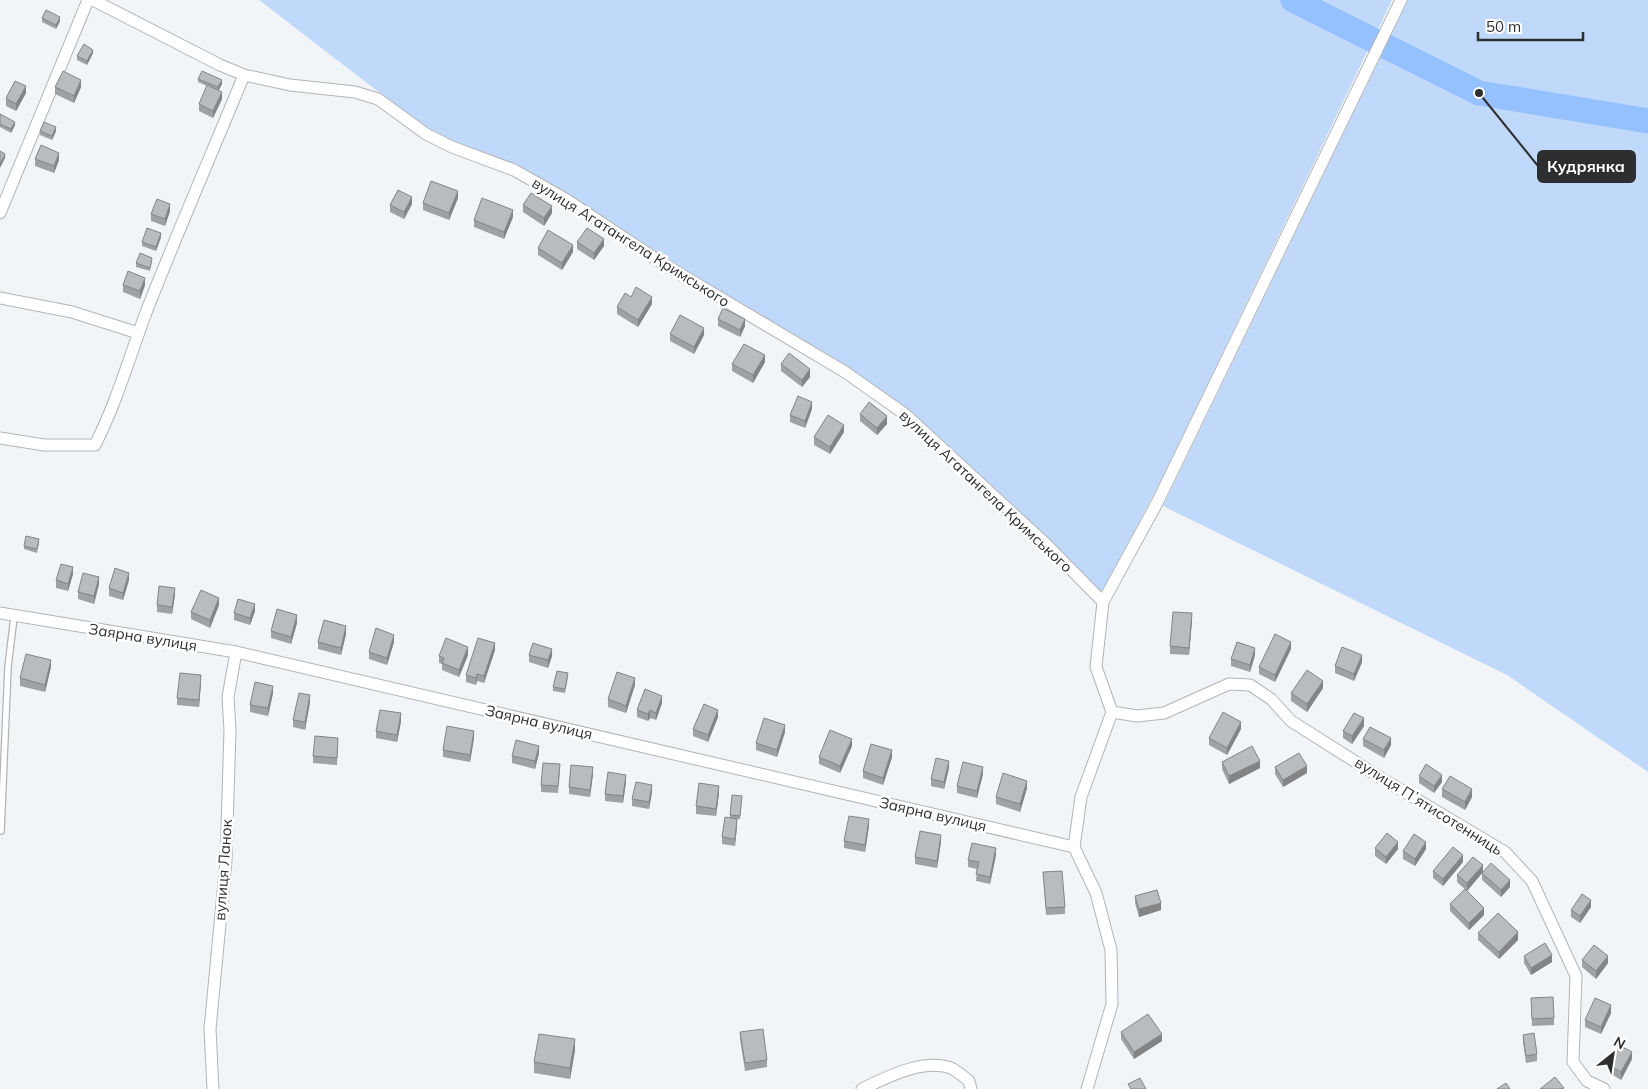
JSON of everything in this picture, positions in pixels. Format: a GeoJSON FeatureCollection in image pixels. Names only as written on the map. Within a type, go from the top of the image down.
{"type":"FeatureCollection","features":[{"type":"Feature","properties":{"kind":"street"},"geometry":{"type":"LineString","coordinates":[[0,213],[88,0]]}},
{"type":"Feature","properties":{"kind":"street","name":"вулиця Агатангела Кримського"},"geometry":{"type":"LineString","coordinates":[[94,0],[220,65],[244,75],[290,86],[355,92],[378,99],[426,134],[452,147],[514,170],[567,200],[665,265],[846,372],[906,415],[1046,545],[1103,602]]}},
{"type":"Feature","properties":{"kind":"street"},"geometry":{"type":"LineString","coordinates":[[1087,1089],[1112,1004],[1111,950],[1096,893],[1074,847],[1081,797],[1112,712],[1096,667],[1103,602],[1160,497],[1393,20],[1401,0]]}},
{"type":"Feature","properties":{"kind":"street"},"geometry":{"type":"LineString","coordinates":[[0,438],[44,445],[95,445],[107,422],[138,333],[182,221],[244,75]]}},
{"type":"Feature","properties":{"kind":"street"},"geometry":{"type":"LineString","coordinates":[[0,298],[72,312],[138,333]]}},
{"type":"Feature","properties":{"kind":"street","name":"Заярна вулиця"},"geometry":{"type":"LineString","coordinates":[[0,614],[236,652],[1074,847]]}},
{"type":"Feature","properties":{"kind":"street","name":"вулиця Ланок"},"geometry":{"type":"LineString","coordinates":[[213,1089],[210,1029],[226,861],[230,730],[228,697],[236,652]]}},
{"type":"Feature","properties":{"kind":"street","name":"вулиця Пʼятисотенниць"},"geometry":{"type":"LineString","coordinates":[[1112,712],[1137,716],[1164,713],[1229,684],[1250,685],[1271,699],[1290,721],[1505,852],[1532,881],[1576,976],[1573,1062],[1586,1080],[1604,1089]]}},
{"type":"Feature","properties":{"kind":"street"},"geometry":{"type":"LineString","coordinates":[[862,1089],[887,1077],[930,1064],[953,1069],[969,1081],[971,1089]]}},
{"type":"Feature","properties":{"kind":"lane"},"geometry":{"type":"LineString","coordinates":[[1,831],[8,667],[14,617]]}},
{"type":"Feature","properties":{"kind":"shaded area"},"geometry":{"type":"Polygon","coordinates":[[[259,0],[1392,0],[1161,481],[1101,593],[909,412],[668,261],[428,130],[259,0]]]}},
{"type":"Feature","properties":{"kind":"shaded area"},"geometry":{"type":"Polygon","coordinates":[[[1408,0],[1648,0],[1648,772],[1507,675],[1163,506],[1408,0]]]}},
{"type":"Feature","properties":{"kind":"building"},"geometry":{"type":"Polygon","coordinates":[[[46,10],[60,17],[56,25],[42,18],[46,10]]]}},
{"type":"Feature","properties":{"kind":"building"},"geometry":{"type":"Polygon","coordinates":[[[84,44],[93,50],[87,61],[77,56],[84,44]]]}},
{"type":"Feature","properties":{"kind":"building"},"geometry":{"type":"Polygon","coordinates":[[[63,71],[81,80],[74,96],[55,87],[63,71]]]}},
{"type":"Feature","properties":{"kind":"building"},"geometry":{"type":"Polygon","coordinates":[[[202,71],[222,80],[218,87],[198,79],[202,71]]]}},
{"type":"Feature","properties":{"kind":"building"},"geometry":{"type":"Polygon","coordinates":[[[15,81],[26,86],[16,104],[6,98],[15,81]]]}},
{"type":"Feature","properties":{"kind":"building"},"geometry":{"type":"Polygon","coordinates":[[[207,85],[222,92],[213,111],[199,104],[207,85]]]}},
{"type":"Feature","properties":{"kind":"building"},"geometry":{"type":"Polygon","coordinates":[[[0,114],[15,122],[11,129],[0,124],[0,114]]]}},
{"type":"Feature","properties":{"kind":"building"},"geometry":{"type":"Polygon","coordinates":[[[44,122],[56,127],[52,136],[40,131],[44,122]]]}},
{"type":"Feature","properties":{"kind":"building"},"geometry":{"type":"Polygon","coordinates":[[[41,145],[59,153],[54,166],[35,159],[41,145]]]}},
{"type":"Feature","properties":{"kind":"building"},"geometry":{"type":"Polygon","coordinates":[[[0,151],[5,154],[0,164],[0,151]]]}},
{"type":"Feature","properties":{"kind":"building"},"geometry":{"type":"Polygon","coordinates":[[[431,181],[458,191],[449,213],[423,203],[431,181]]]}},
{"type":"Feature","properties":{"kind":"building"},"geometry":{"type":"Polygon","coordinates":[[[398,190],[412,197],[404,212],[390,205],[398,190]]]}},
{"type":"Feature","properties":{"kind":"building"},"geometry":{"type":"Polygon","coordinates":[[[531,193],[552,206],[544,218],[523,205],[531,193]]]}},
{"type":"Feature","properties":{"kind":"building"},"geometry":{"type":"Polygon","coordinates":[[[482,198],[513,210],[504,232],[474,220],[482,198]]]}},
{"type":"Feature","properties":{"kind":"building"},"geometry":{"type":"Polygon","coordinates":[[[157,199],[170,204],[165,219],[151,214],[157,199]]]}},
{"type":"Feature","properties":{"kind":"building"},"geometry":{"type":"Polygon","coordinates":[[[147,228],[161,233],[156,247],[142,242],[147,228]]]}},
{"type":"Feature","properties":{"kind":"building"},"geometry":{"type":"Polygon","coordinates":[[[587,228],[604,239],[594,253],[577,242],[587,228]]]}},
{"type":"Feature","properties":{"kind":"building"},"geometry":{"type":"Polygon","coordinates":[[[548,230],[573,245],[562,263],[538,248],[548,230]]]}},
{"type":"Feature","properties":{"kind":"building"},"geometry":{"type":"Polygon","coordinates":[[[140,253],[152,258],[150,268],[136,263],[140,253]]]}},
{"type":"Feature","properties":{"kind":"building"},"geometry":{"type":"Polygon","coordinates":[[[128,271],[145,278],[140,291],[123,285],[128,271]]]}},
{"type":"Feature","properties":{"kind":"building"},"geometry":{"type":"Polygon","coordinates":[[[636,287],[652,297],[638,320],[617,307],[625,293],[631,297],[636,287]]]}},
{"type":"Feature","properties":{"kind":"building"},"geometry":{"type":"Polygon","coordinates":[[[723,308],[745,319],[740,330],[718,319],[723,308]]]}},
{"type":"Feature","properties":{"kind":"building"},"geometry":{"type":"Polygon","coordinates":[[[680,315],[704,328],[694,347],[670,334],[680,315]]]}},
{"type":"Feature","properties":{"kind":"building"},"geometry":{"type":"Polygon","coordinates":[[[744,344],[765,355],[753,375],[732,364],[744,344]]]}},
{"type":"Feature","properties":{"kind":"building"},"geometry":{"type":"Polygon","coordinates":[[[789,353],[810,369],[802,380],[781,364],[789,353]]]}},
{"type":"Feature","properties":{"kind":"building"},"geometry":{"type":"Polygon","coordinates":[[[798,396],[812,402],[805,421],[790,415],[798,396]]]}},
{"type":"Feature","properties":{"kind":"building"},"geometry":{"type":"Polygon","coordinates":[[[869,402],[887,416],[877,428],[860,414],[869,402]]]}},
{"type":"Feature","properties":{"kind":"building"},"geometry":{"type":"Polygon","coordinates":[[[828,415],[844,425],[830,447],[814,437],[828,415]]]}},
{"type":"Feature","properties":{"kind":"building"},"geometry":{"type":"Polygon","coordinates":[[[26,536],[39,539],[37,549],[24,546],[26,536]]]}},
{"type":"Feature","properties":{"kind":"building"},"geometry":{"type":"Polygon","coordinates":[[[61,564],[73,567],[68,584],[56,580],[61,564]]]}},
{"type":"Feature","properties":{"kind":"building"},"geometry":{"type":"Polygon","coordinates":[[[115,568],[129,573],[123,593],[109,588],[115,568]]]}},
{"type":"Feature","properties":{"kind":"building"},"geometry":{"type":"Polygon","coordinates":[[[83,573],[99,577],[94,596],[78,592],[83,573]]]}},
{"type":"Feature","properties":{"kind":"building"},"geometry":{"type":"Polygon","coordinates":[[[159,586],[175,588],[172,607],[157,605],[159,586]]]}},
{"type":"Feature","properties":{"kind":"building"},"geometry":{"type":"Polygon","coordinates":[[[201,590],[219,598],[210,620],[191,612],[201,590]]]}},
{"type":"Feature","properties":{"kind":"building"},"geometry":{"type":"Polygon","coordinates":[[[238,599],[255,604],[250,618],[234,613],[238,599]]]}},
{"type":"Feature","properties":{"kind":"building"},"geometry":{"type":"Polygon","coordinates":[[[277,609],[297,615],[291,637],[271,631],[277,609]]]}},
{"type":"Feature","properties":{"kind":"building"},"geometry":{"type":"Polygon","coordinates":[[[1173,612],[1192,613],[1189,648],[1170,646],[1173,612]]]}},
{"type":"Feature","properties":{"kind":"building"},"geometry":{"type":"Polygon","coordinates":[[[324,620],[346,626],[341,648],[318,642],[324,620]]]}},
{"type":"Feature","properties":{"kind":"building"},"geometry":{"type":"Polygon","coordinates":[[[376,628],[394,635],[387,658],[369,652],[376,628]]]}},
{"type":"Feature","properties":{"kind":"building"},"geometry":{"type":"Polygon","coordinates":[[[1275,634],[1291,642],[1275,675],[1259,667],[1275,634]]]}},
{"type":"Feature","properties":{"kind":"building"},"geometry":{"type":"Polygon","coordinates":[[[446,638],[468,647],[459,670],[442,663],[444,658],[439,656],[446,638]]]}},
{"type":"Feature","properties":{"kind":"building"},"geometry":{"type":"Polygon","coordinates":[[[478,638],[495,643],[484,676],[477,674],[476,678],[466,675],[478,638]]]}},
{"type":"Feature","properties":{"kind":"building"},"geometry":{"type":"Polygon","coordinates":[[[1237,642],[1255,648],[1250,665],[1231,659],[1237,642]]]}},
{"type":"Feature","properties":{"kind":"building"},"geometry":{"type":"Polygon","coordinates":[[[533,643],[552,649],[548,660],[529,655],[533,643]]]}},
{"type":"Feature","properties":{"kind":"building"},"geometry":{"type":"Polygon","coordinates":[[[1342,647],[1362,655],[1354,674],[1335,666],[1342,647]]]}},
{"type":"Feature","properties":{"kind":"building"},"geometry":{"type":"Polygon","coordinates":[[[26,654],[51,660],[45,685],[20,678],[26,654]]]}},
{"type":"Feature","properties":{"kind":"building"},"geometry":{"type":"Polygon","coordinates":[[[1307,670],[1323,681],[1307,704],[1291,693],[1307,670]]]}},
{"type":"Feature","properties":{"kind":"building"},"geometry":{"type":"Polygon","coordinates":[[[557,671],[568,673],[565,689],[553,687],[557,671]]]}},
{"type":"Feature","properties":{"kind":"building"},"geometry":{"type":"Polygon","coordinates":[[[617,672],[635,678],[626,706],[608,699],[617,672]]]}},
{"type":"Feature","properties":{"kind":"building"},"geometry":{"type":"Polygon","coordinates":[[[180,673],[201,675],[199,700],[177,698],[180,673]]]}},
{"type":"Feature","properties":{"kind":"building"},"geometry":{"type":"Polygon","coordinates":[[[255,682],[273,686],[268,708],[250,705],[255,682]]]}},
{"type":"Feature","properties":{"kind":"building"},"geometry":{"type":"Polygon","coordinates":[[[645,689],[662,696],[656,713],[650,710],[648,714],[637,710],[645,689]]]}},
{"type":"Feature","properties":{"kind":"building"},"geometry":{"type":"Polygon","coordinates":[[[299,693],[310,695],[305,722],[293,720],[299,693]]]}},
{"type":"Feature","properties":{"kind":"building"},"geometry":{"type":"Polygon","coordinates":[[[704,704],[718,710],[708,735],[693,729],[704,704]]]}},
{"type":"Feature","properties":{"kind":"building"},"geometry":{"type":"Polygon","coordinates":[[[380,710],[401,713],[397,735],[376,731],[380,710]]]}},
{"type":"Feature","properties":{"kind":"building"},"geometry":{"type":"Polygon","coordinates":[[[1223,712],[1241,722],[1227,748],[1209,738],[1223,712]]]}},
{"type":"Feature","properties":{"kind":"building"},"geometry":{"type":"Polygon","coordinates":[[[1354,713],[1364,718],[1352,736],[1343,731],[1354,713]]]}},
{"type":"Feature","properties":{"kind":"building"},"geometry":{"type":"Polygon","coordinates":[[[764,718],[785,725],[777,750],[756,743],[764,718]]]}},
{"type":"Feature","properties":{"kind":"building"},"geometry":{"type":"Polygon","coordinates":[[[447,726],[474,731],[470,755],[443,750],[447,726]]]}},
{"type":"Feature","properties":{"kind":"building"},"geometry":{"type":"Polygon","coordinates":[[[1370,727],[1391,738],[1384,750],[1363,739],[1370,727]]]}},
{"type":"Feature","properties":{"kind":"building"},"geometry":{"type":"Polygon","coordinates":[[[830,730],[852,739],[840,766],[819,757],[830,730]]]}},
{"type":"Feature","properties":{"kind":"building"},"geometry":{"type":"Polygon","coordinates":[[[315,736],[338,738],[337,758],[313,756],[315,736]]]}},
{"type":"Feature","properties":{"kind":"building"},"geometry":{"type":"Polygon","coordinates":[[[516,740],[539,746],[535,761],[512,756],[516,740]]]}},
{"type":"Feature","properties":{"kind":"building"},"geometry":{"type":"Polygon","coordinates":[[[871,744],[892,750],[883,778],[863,771],[871,744]]]}},
{"type":"Feature","properties":{"kind":"building"},"geometry":{"type":"Polygon","coordinates":[[[1252,746],[1260,761],[1229,776],[1222,762],[1252,746]]]}},
{"type":"Feature","properties":{"kind":"building"},"geometry":{"type":"Polygon","coordinates":[[[1299,753],[1307,766],[1283,780],[1275,767],[1299,753]]]}},
{"type":"Feature","properties":{"kind":"building"},"geometry":{"type":"Polygon","coordinates":[[[936,758],[949,761],[944,782],[931,779],[936,758]]]}},
{"type":"Feature","properties":{"kind":"building"},"geometry":{"type":"Polygon","coordinates":[[[963,762],[983,767],[977,791],[957,786],[963,762]]]}},
{"type":"Feature","properties":{"kind":"building"},"geometry":{"type":"Polygon","coordinates":[[[543,763],[560,764],[558,786],[541,785],[543,763]]]}},
{"type":"Feature","properties":{"kind":"building"},"geometry":{"type":"Polygon","coordinates":[[[1426,764],[1442,775],[1434,786],[1419,776],[1426,764]]]}},
{"type":"Feature","properties":{"kind":"building"},"geometry":{"type":"Polygon","coordinates":[[[571,765],[593,767],[590,790],[569,787],[571,765]]]}},
{"type":"Feature","properties":{"kind":"building"},"geometry":{"type":"Polygon","coordinates":[[[608,772],[626,775],[623,796],[605,794],[608,772]]]}},
{"type":"Feature","properties":{"kind":"building"},"geometry":{"type":"Polygon","coordinates":[[[1003,773],[1027,781],[1020,804],[996,797],[1003,773]]]}},
{"type":"Feature","properties":{"kind":"building"},"geometry":{"type":"Polygon","coordinates":[[[1450,776],[1472,789],[1465,802],[1442,789],[1450,776]]]}},
{"type":"Feature","properties":{"kind":"building"},"geometry":{"type":"Polygon","coordinates":[[[636,782],[652,785],[649,802],[632,799],[636,782]]]}},
{"type":"Feature","properties":{"kind":"building"},"geometry":{"type":"Polygon","coordinates":[[[699,783],[719,786],[716,809],[696,806],[699,783]]]}},
{"type":"Feature","properties":{"kind":"building"},"geometry":{"type":"Polygon","coordinates":[[[732,795],[742,796],[740,816],[730,815],[732,795]]]}},
{"type":"Feature","properties":{"kind":"building"},"geometry":{"type":"Polygon","coordinates":[[[849,816],[869,819],[865,845],[844,841],[849,816]]]}},
{"type":"Feature","properties":{"kind":"building"},"geometry":{"type":"Polygon","coordinates":[[[725,817],[737,819],[735,839],[722,837],[725,817]]]}},
{"type":"Feature","properties":{"kind":"building"},"geometry":{"type":"Polygon","coordinates":[[[920,831],[941,835],[937,861],[915,857],[920,831]]]}},
{"type":"Feature","properties":{"kind":"building"},"geometry":{"type":"Polygon","coordinates":[[[1387,833],[1398,842],[1386,857],[1375,848],[1387,833]]]}},
{"type":"Feature","properties":{"kind":"building"},"geometry":{"type":"Polygon","coordinates":[[[1414,834],[1426,842],[1415,859],[1403,851],[1414,834]]]}},
{"type":"Feature","properties":{"kind":"building"},"geometry":{"type":"Polygon","coordinates":[[[972,843],[996,848],[990,877],[976,874],[979,862],[968,860],[972,843]]]}},
{"type":"Feature","properties":{"kind":"building"},"geometry":{"type":"Polygon","coordinates":[[[1453,847],[1463,855],[1443,879],[1433,871],[1453,847]]]}},
{"type":"Feature","properties":{"kind":"building"},"geometry":{"type":"Polygon","coordinates":[[[1473,857],[1483,865],[1467,883],[1457,875],[1473,857]]]}},
{"type":"Feature","properties":{"kind":"building"},"geometry":{"type":"Polygon","coordinates":[[[1491,863],[1510,880],[1501,890],[1482,873],[1491,863]]]}},
{"type":"Feature","properties":{"kind":"building"},"geometry":{"type":"Polygon","coordinates":[[[1062,871],[1065,907],[1046,908],[1043,872],[1062,871]]]}},
{"type":"Feature","properties":{"kind":"building"},"geometry":{"type":"Polygon","coordinates":[[[1465,889],[1484,908],[1469,923],[1450,904],[1465,889]]]}},
{"type":"Feature","properties":{"kind":"building"},"geometry":{"type":"Polygon","coordinates":[[[1157,890],[1161,903],[1139,909],[1135,896],[1157,890]]]}},
{"type":"Feature","properties":{"kind":"building"},"geometry":{"type":"Polygon","coordinates":[[[1582,894],[1591,900],[1580,916],[1571,910],[1582,894]]]}},
{"type":"Feature","properties":{"kind":"building"},"geometry":{"type":"Polygon","coordinates":[[[1498,913],[1518,932],[1499,952],[1478,933],[1498,913]]]}},
{"type":"Feature","properties":{"kind":"building"},"geometry":{"type":"Polygon","coordinates":[[[1545,943],[1552,955],[1531,968],[1524,956],[1545,943]]]}},
{"type":"Feature","properties":{"kind":"building"},"geometry":{"type":"Polygon","coordinates":[[[1594,945],[1608,956],[1596,971],[1582,960],[1594,945]]]}},
{"type":"Feature","properties":{"kind":"building"},"geometry":{"type":"Polygon","coordinates":[[[1553,997],[1554,1018],[1532,1019],[1531,998],[1553,997]]]}},
{"type":"Feature","properties":{"kind":"building"},"geometry":{"type":"Polygon","coordinates":[[[1595,998],[1611,1005],[1601,1027],[1585,1020],[1595,998]]]}},
{"type":"Feature","properties":{"kind":"building"},"geometry":{"type":"Polygon","coordinates":[[[1148,1014],[1162,1034],[1134,1052],[1121,1032],[1148,1014]]]}},
{"type":"Feature","properties":{"kind":"building"},"geometry":{"type":"Polygon","coordinates":[[[763,1029],[767,1060],[745,1063],[740,1032],[763,1029]]]}},
{"type":"Feature","properties":{"kind":"building"},"geometry":{"type":"Polygon","coordinates":[[[1534,1033],[1537,1054],[1526,1056],[1523,1035],[1534,1033]]]}},
{"type":"Feature","properties":{"kind":"building"},"geometry":{"type":"Polygon","coordinates":[[[539,1034],[575,1039],[570,1068],[534,1062],[539,1034]]]}},
{"type":"Feature","properties":{"kind":"building"},"geometry":{"type":"Polygon","coordinates":[[[1619,1045],[1632,1052],[1621,1072],[1608,1065],[1619,1045]]]}},
{"type":"Feature","properties":{"kind":"building"},"geometry":{"type":"Polygon","coordinates":[[[1555,1077],[1563,1089],[1540,1089],[1555,1077]]]}},
{"type":"Feature","properties":{"kind":"building"},"geometry":{"type":"Polygon","coordinates":[[[1140,1078],[1146,1089],[1131,1089],[1128,1084],[1140,1078]]]}},
{"type":"Feature","properties":{"kind":"building"},"geometry":{"type":"Polygon","coordinates":[[[1506,1083],[1510,1089],[1497,1089],[1506,1083]]]}},
{"type":"Feature","properties":{"kind":"waterway"},"geometry":{"type":"LineString","coordinates":[[1293,0],[1479,93],[1648,121]]}},
{"type":"Feature","properties":{"kind":"place","name":"Кудрянка"},"geometry":{"type":"Point","coordinates":[1479,93]}}]}
